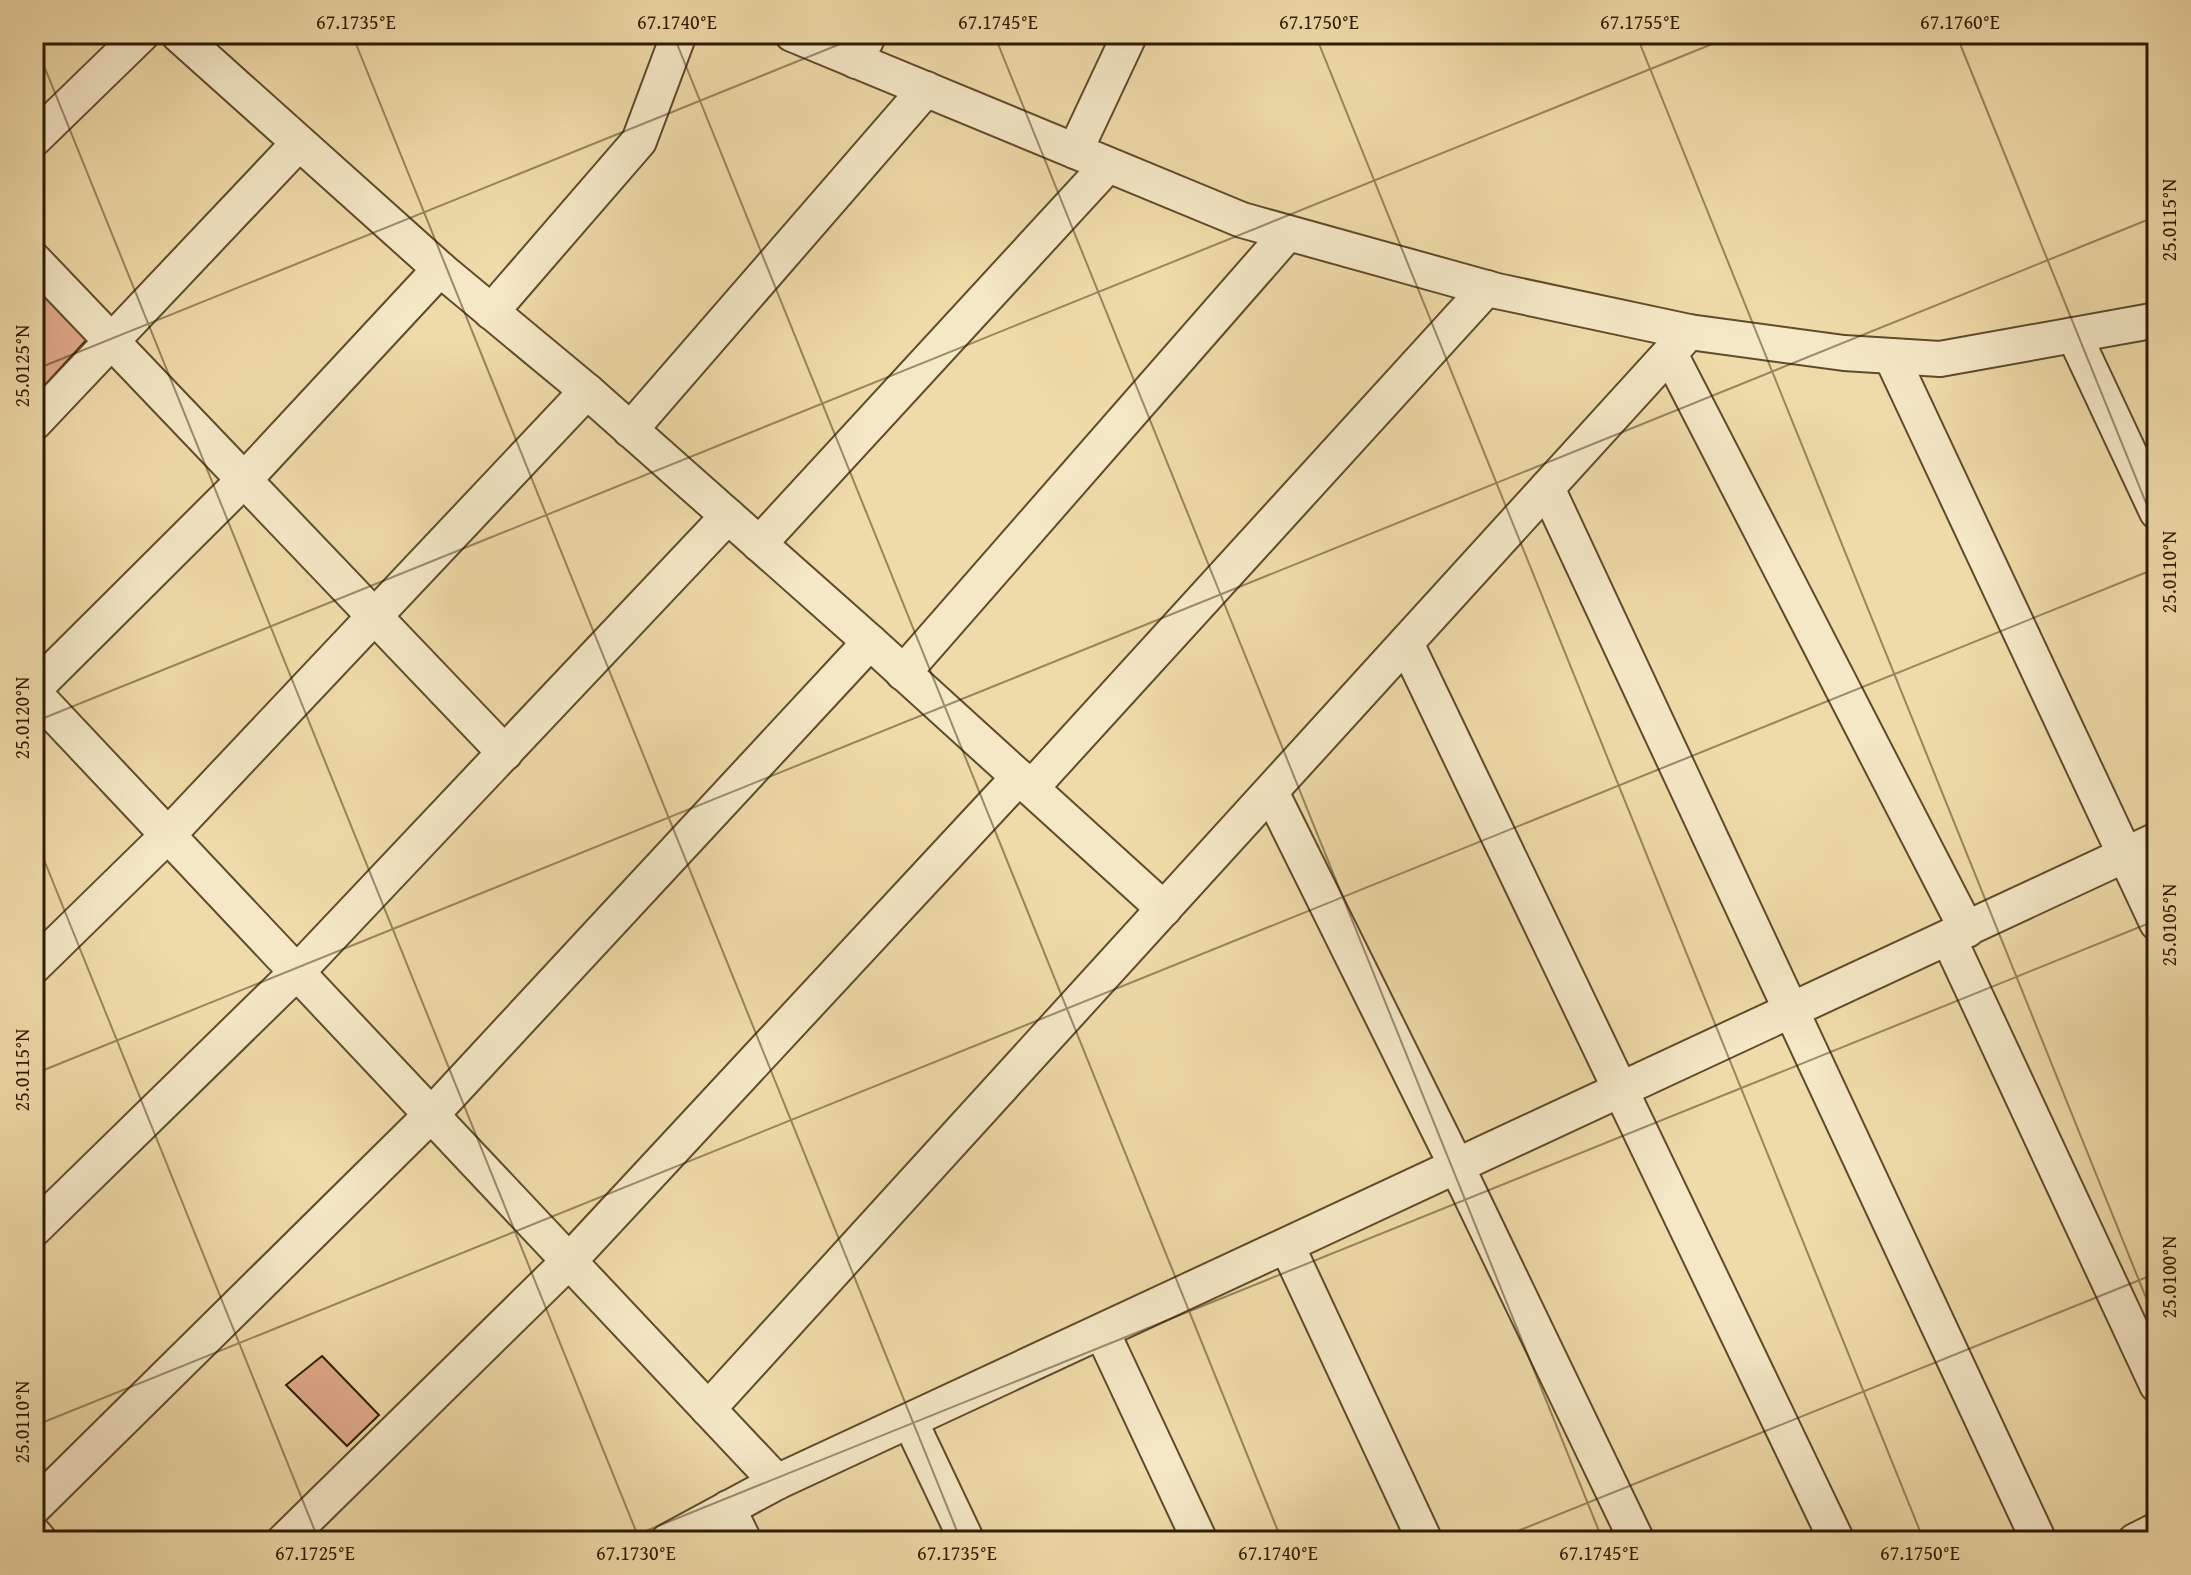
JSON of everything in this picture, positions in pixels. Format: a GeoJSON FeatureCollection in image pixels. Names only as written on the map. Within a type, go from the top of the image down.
{"type":"FeatureCollection","features":[{"type":"Feature","properties":{"kind":"street"},"geometry":{"type":"LineString","coordinates":[[34,139],[142,34]]}},
{"type":"Feature","properties":{"kind":"street"},"geometry":{"type":"LineString","coordinates":[[178,34],[440,269],[587,391],[870,642],[1164,909]]}},
{"type":"Feature","properties":{"kind":"street"},"geometry":{"type":"LineString","coordinates":[[491,312],[639,141],[679,34]]}},
{"type":"Feature","properties":{"kind":"street"},"geometry":{"type":"LineString","coordinates":[[792,34],[863,47],[926,89],[1242,220],[1680,343],[1940,359],[2157,320]]}},
{"type":"Feature","properties":{"kind":"street"},"geometry":{"type":"LineString","coordinates":[[1075,151],[1130,34]]}},
{"type":"Feature","properties":{"kind":"street"},"geometry":{"type":"LineString","coordinates":[[630,430],[926,89]]}},
{"type":"Feature","properties":{"kind":"street"},"geometry":{"type":"LineString","coordinates":[[34,423],[298,144]]}},
{"type":"Feature","properties":{"kind":"street"},"geometry":{"type":"LineString","coordinates":[[759,544],[1108,165]]}},
{"type":"Feature","properties":{"kind":"street"},"geometry":{"type":"LineString","coordinates":[[903,673],[1288,233]]}},
{"type":"Feature","properties":{"kind":"street"},"geometry":{"type":"LineString","coordinates":[[34,260],[505,753]]}},
{"type":"Feature","properties":{"kind":"street"},"geometry":{"type":"LineString","coordinates":[[440,269],[244,480],[34,691],[777,1482]]}},
{"type":"Feature","properties":{"kind":"street"},"geometry":{"type":"LineString","coordinates":[[284,1541],[569,1261],[1025,783],[1487,288]]}},
{"type":"Feature","properties":{"kind":"street"},"geometry":{"type":"LineString","coordinates":[[2074,335],[2157,512]]}},
{"type":"Feature","properties":{"kind":"street"},"geometry":{"type":"LineString","coordinates":[[708,1409],[1680,343]]}},
{"type":"Feature","properties":{"kind":"street"},"geometry":{"type":"LineString","coordinates":[[1680,343],[1958,935],[2157,1385]]}},
{"type":"Feature","properties":{"kind":"street"},"geometry":{"type":"LineString","coordinates":[[1891,356],[2157,923]]}},
{"type":"Feature","properties":{"kind":"street"},"geometry":{"type":"LineString","coordinates":[[34,966],[168,835],[587,391]]}},
{"type":"Feature","properties":{"kind":"street"},"geometry":{"type":"LineString","coordinates":[[1547,488],[2039,1541]]}},
{"type":"Feature","properties":{"kind":"street"},"geometry":{"type":"LineString","coordinates":[[34,1229],[297,972],[728,516]]}},
{"type":"Feature","properties":{"kind":"street"},"geometry":{"type":"LineString","coordinates":[[34,1507],[431,1115],[870,642]]}},
{"type":"Feature","properties":{"kind":"street"},"geometry":{"type":"LineString","coordinates":[[1406,643],[1837,1541]]}},
{"type":"Feature","properties":{"kind":"street"},"geometry":{"type":"LineString","coordinates":[[1271,792],[1457,1167],[1637,1541]]}},
{"type":"Feature","properties":{"kind":"street"},"geometry":{"type":"LineString","coordinates":[[668,1541],[777,1482],[2157,840]]}},
{"type":"Feature","properties":{"kind":"street"},"geometry":{"type":"LineString","coordinates":[[1287,1246],[1425,1541]]}},
{"type":"Feature","properties":{"kind":"street"},"geometry":{"type":"LineString","coordinates":[[1102,1332],[1200,1541]]}},
{"type":"Feature","properties":{"kind":"street"},"geometry":{"type":"LineString","coordinates":[[910,1421],[967,1541]]}},
{"type":"Feature","properties":{"kind":"street"},"geometry":{"type":"LineString","coordinates":[[728,1508],[744,1541]]}},
{"type":"Feature","properties":{"kind":"street"},"geometry":{"type":"LineString","coordinates":[[2135,1541],[2157,1530]]}},
{"type":"Feature","properties":{"kind":"street"},"geometry":{"type":"LineString","coordinates":[[34,1534],[40,1541]]}},
{"type":"Feature","properties":{"kind":"building"},"geometry":{"type":"Polygon","coordinates":[[[34,281],[91,335],[34,397],[34,281]]]}},
{"type":"Feature","properties":{"kind":"building"},"geometry":{"type":"Polygon","coordinates":[[[322,1356],[379,1415],[347,1446],[286,1385],[322,1356]]]}}]}
